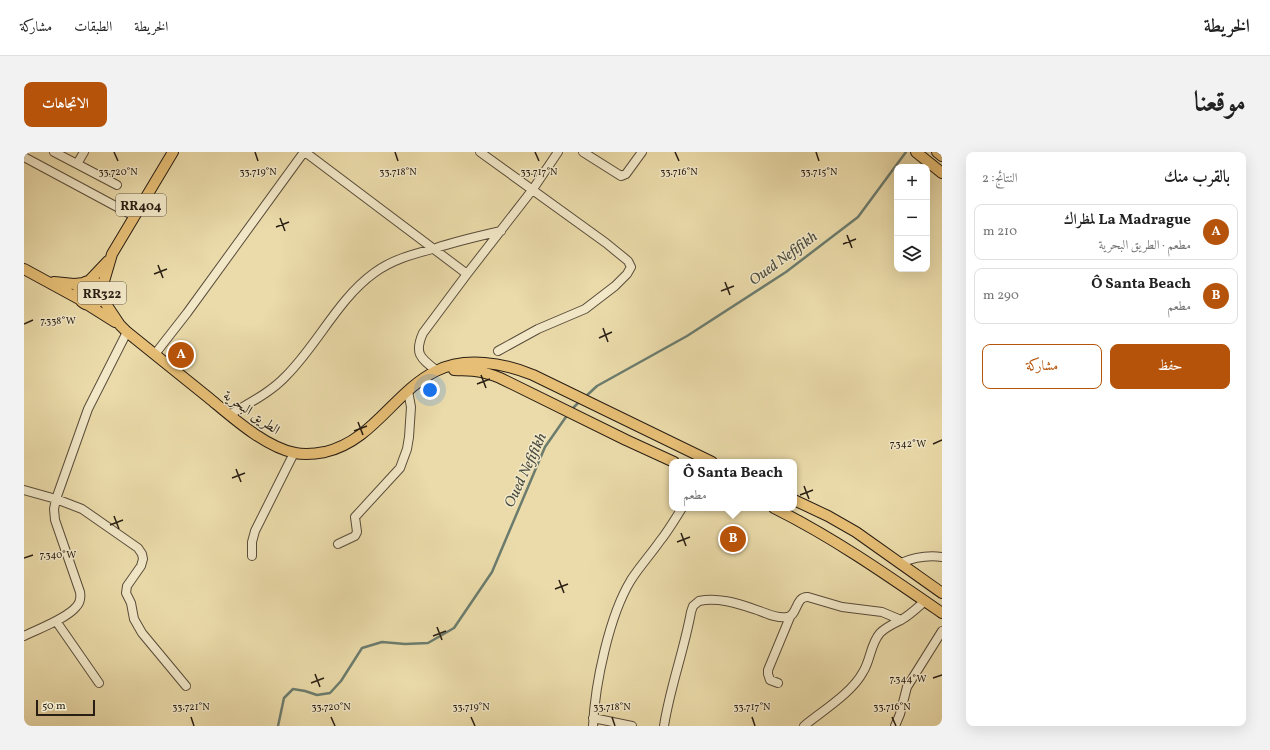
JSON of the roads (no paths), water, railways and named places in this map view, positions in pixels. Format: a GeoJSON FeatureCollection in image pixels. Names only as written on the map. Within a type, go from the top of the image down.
{"type":"FeatureCollection","features":[{"type":"Feature","properties":{"kind":"main road"},"geometry":{"type":"LineString","coordinates":[[916,152],[942,173]]}},
{"type":"Feature","properties":{"kind":"main road"},"geometry":{"type":"LineString","coordinates":[[937,152],[942,156]]}},
{"type":"Feature","properties":{"kind":"main road","name":"RR404"},"geometry":{"type":"LineString","coordinates":[[86,282],[110,258],[169,153]]}},
{"type":"Feature","properties":{"kind":"main road","name":"RR404"},"geometry":{"type":"LineString","coordinates":[[102,293],[110,258]]}},
{"type":"Feature","properties":{"kind":"main road","name":"RR322"},"geometry":{"type":"LineString","coordinates":[[24,269],[84,302],[123,328]]}},
{"type":"Feature","properties":{"kind":"main road","name":"RR322"},"geometry":{"type":"LineString","coordinates":[[44,280],[68,284],[97,282],[123,328]]}},
{"type":"Feature","properties":{"kind":"main road","name":"RR322"},"geometry":{"type":"LineString","coordinates":[[86,282],[81,285],[78,292],[84,302],[94,305],[98,302],[102,293]]}},
{"type":"Feature","properties":{"kind":"main road","name":"الطريق البحرية"},"geometry":{"type":"LineString","coordinates":[[123,328],[246,428],[267,441],[294,453],[318,453],[340,447],[351,442],[380,418],[408,390],[436,370]]}},
{"type":"Feature","properties":{"kind":"main road","name":"RR322"},"geometry":{"type":"LineString","coordinates":[[436,370],[453,365],[484,363],[509,366],[528,373],[703,459]]}},
{"type":"Feature","properties":{"kind":"main road"},"geometry":{"type":"LineString","coordinates":[[436,370],[475,370],[488,373],[669,460]]}},
{"type":"Feature","properties":{"kind":"main road"},"geometry":{"type":"LineString","coordinates":[[797,501],[828,516],[856,532],[942,593]]}},
{"type":"Feature","properties":{"kind":"main road"},"geometry":{"type":"LineString","coordinates":[[780,511],[810,526],[840,544],[942,613]]}},
{"type":"Feature","properties":{"kind":"street"},"geometry":{"type":"LineString","coordinates":[[54,152],[117,185]]}},
{"type":"Feature","properties":{"kind":"street"},"geometry":{"type":"LineString","coordinates":[[77,164],[84,152]]}},
{"type":"Feature","properties":{"kind":"street"},"geometry":{"type":"LineString","coordinates":[[155,354],[305,152],[467,274]]}},
{"type":"Feature","properties":{"kind":"street"},"geometry":{"type":"LineString","coordinates":[[480,152],[617,251],[628,261],[631,267],[616,286],[585,309],[538,329],[498,351]]}},
{"type":"Feature","properties":{"kind":"street"},"geometry":{"type":"LineString","coordinates":[[436,370],[426,363],[418,348],[423,333],[533,189],[558,152]]}},
{"type":"Feature","properties":{"kind":"street"},"geometry":{"type":"LineString","coordinates":[[583,152],[621,176],[626,174],[642,152]]}},
{"type":"Feature","properties":{"kind":"street"},"geometry":{"type":"LineString","coordinates":[[24,157],[134,216]]}},
{"type":"Feature","properties":{"kind":"street"},"geometry":{"type":"LineString","coordinates":[[229,415],[270,391],[285,378],[307,353],[346,300],[367,279],[391,262],[433,248],[500,231]]}},
{"type":"Feature","properties":{"kind":"street"},"geometry":{"type":"LineString","coordinates":[[24,636],[56,621],[75,609],[79,603],[80,596],[57,525],[54,509],[56,499],[88,409],[123,328]]}},
{"type":"Feature","properties":{"kind":"street"},"geometry":{"type":"LineString","coordinates":[[338,544],[355,536],[357,532],[354,517],[400,468],[407,449],[409,437],[411,407],[408,390]]}},
{"type":"Feature","properties":{"kind":"street"},"geometry":{"type":"LineString","coordinates":[[252,556],[252,542],[255,531],[294,453]]}},
{"type":"Feature","properties":{"kind":"street"},"geometry":{"type":"LineString","coordinates":[[24,490],[56,499],[82,509],[138,548],[143,559],[141,566],[127,586],[126,593],[131,603],[134,619],[142,633],[186,686]]}},
{"type":"Feature","properties":{"kind":"street"},"geometry":{"type":"LineString","coordinates":[[632,726],[593,722],[597,686],[618,605],[631,580],[670,528],[680,511]]}},
{"type":"Feature","properties":{"kind":"street"},"geometry":{"type":"LineString","coordinates":[[901,563],[911,558],[928,555],[942,557]]}},
{"type":"Feature","properties":{"kind":"street"},"geometry":{"type":"LineString","coordinates":[[778,683],[770,680],[768,677],[768,670],[790,617],[793,615],[801,599],[805,596],[842,607],[882,612],[901,620]]}},
{"type":"Feature","properties":{"kind":"street"},"geometry":{"type":"LineString","coordinates":[[664,726],[670,692],[684,646],[691,612],[695,603],[704,600],[728,601],[771,615],[787,618],[790,617]]}},
{"type":"Feature","properties":{"kind":"street"},"geometry":{"type":"LineString","coordinates":[[804,726],[858,680],[864,672],[874,641],[886,628],[901,620],[925,601]]}},
{"type":"Feature","properties":{"kind":"street"},"geometry":{"type":"LineString","coordinates":[[56,621],[99,683]]}},
{"type":"Feature","properties":{"kind":"street"},"geometry":{"type":"LineString","coordinates":[[895,726],[900,714],[907,687],[942,631]]}},
{"type":"Feature","properties":{"kind":"waterway","name":"Oued Nefifikh"},"geometry":{"type":"LineString","coordinates":[[584,398],[597,386],[687,336],[786,272],[858,217],[906,152]]}},
{"type":"Feature","properties":{"kind":"waterway","name":"Oued Nefifikh"},"geometry":{"type":"LineString","coordinates":[[571,410],[580,401]]}},
{"type":"Feature","properties":{"kind":"waterway","name":"Oued Nefifikh"},"geometry":{"type":"LineString","coordinates":[[278,726],[284,698],[293,689],[317,695],[330,693],[341,681],[362,648],[382,642],[405,644],[428,643],[454,628],[492,572],[545,447],[568,414]]}},
{"type":"Feature","properties":{"kind":"place","name":"La Madrague لمظراك"},"geometry":{"type":"Point","coordinates":[181,355]}},
{"type":"Feature","properties":{"kind":"place","name":"Ô Santa Beach"},"geometry":{"type":"Point","coordinates":[733,539]}}]}
